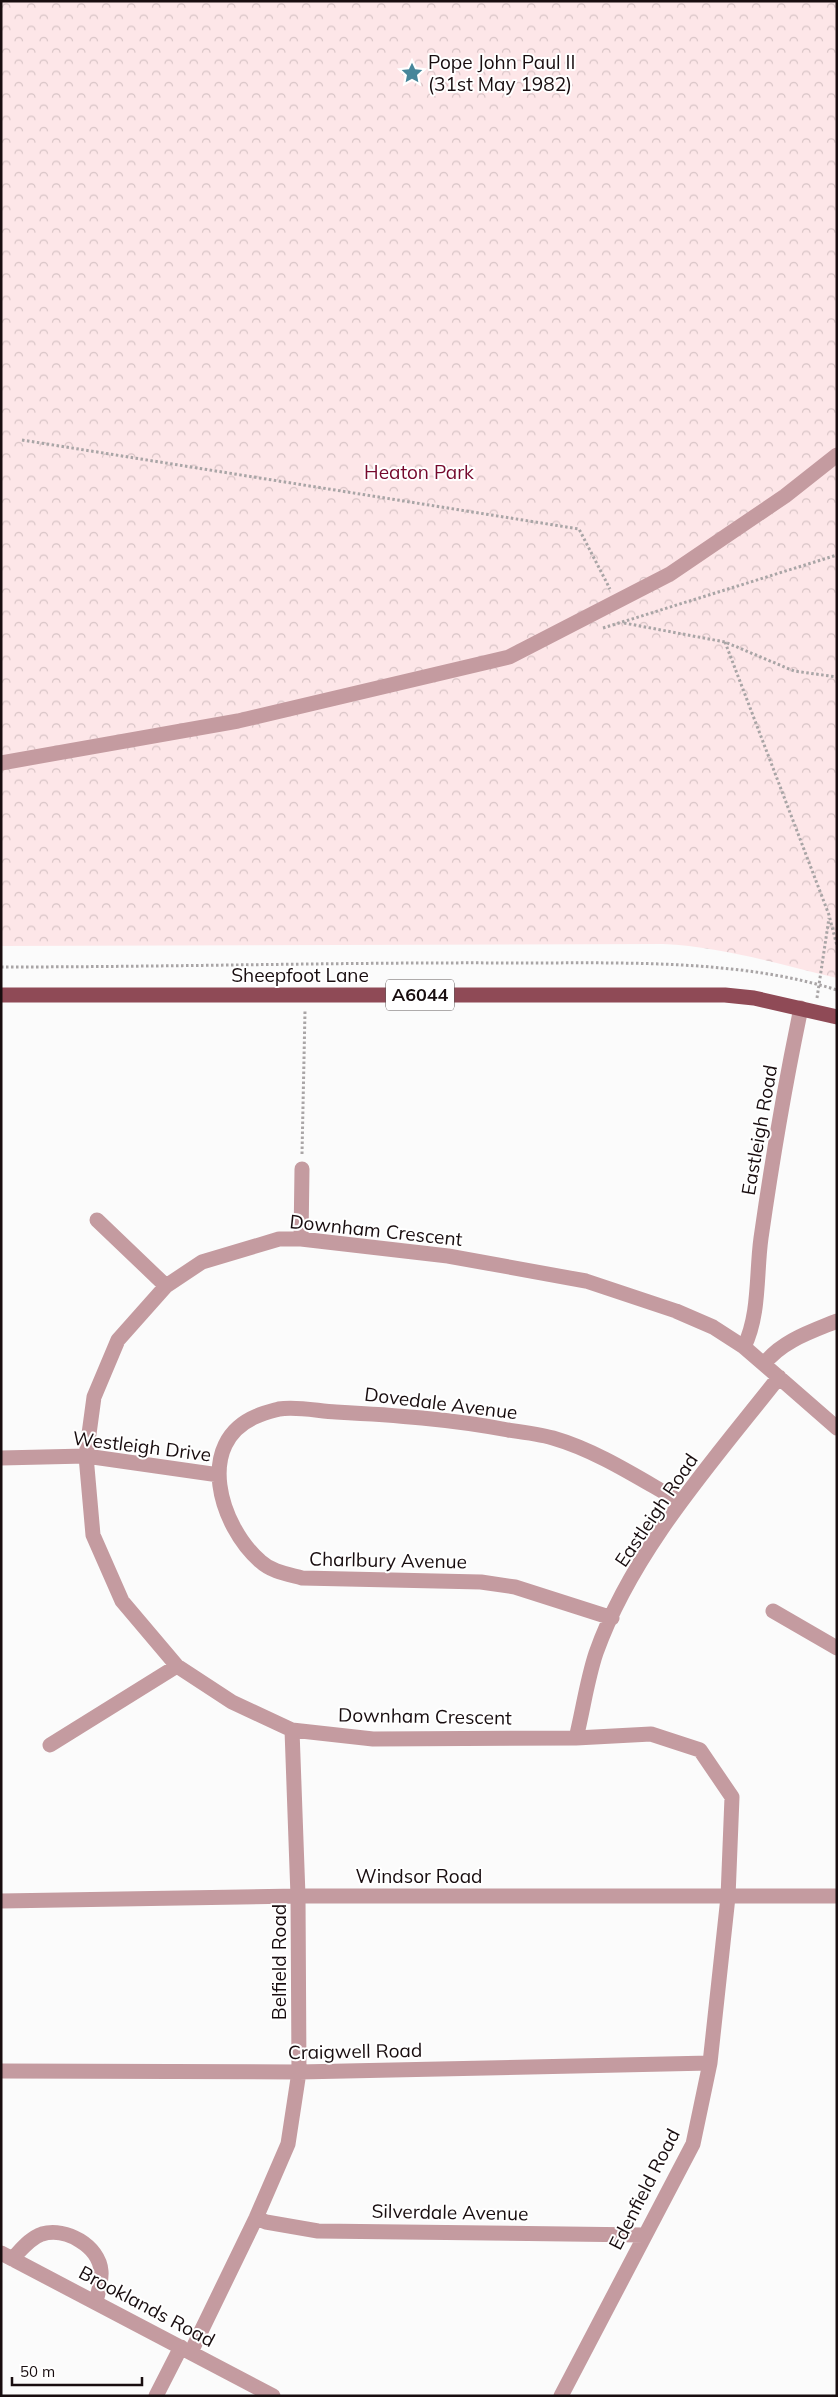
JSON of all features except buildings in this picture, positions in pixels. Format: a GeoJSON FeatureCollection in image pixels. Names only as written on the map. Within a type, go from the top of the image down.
{"type":"FeatureCollection","features":[{"type":"Feature","properties":{"kind":"main road","name":"Sheepfoot Lane"},"geometry":{"type":"LineString","coordinates":[[1,995],[716,994],[754,998],[837,1017]]}},
{"type":"Feature","properties":{"kind":"street"},"geometry":{"type":"LineString","coordinates":[[1,763],[238,721],[510,657],[670,574],[785,496],[837,455]]}},
{"type":"Feature","properties":{"kind":"street","name":"Eastleigh Road"},"geometry":{"type":"LineString","coordinates":[[744,1347],[754,1318],[757,1265],[771,1168],[808,1010]]}},
{"type":"Feature","properties":{"kind":"street"},"geometry":{"type":"LineString","coordinates":[[301,1239],[302,1169]]}},
{"type":"Feature","properties":{"kind":"street"},"geometry":{"type":"LineString","coordinates":[[97,1220],[166,1286]]}},
{"type":"Feature","properties":{"kind":"street","name":"Downham Crescent"},"geometry":{"type":"LineString","coordinates":[[728,1897],[732,1797],[700,1750],[651,1734],[576,1738],[373,1739],[292,1730],[232,1702],[177,1666],[122,1601],[93,1535],[86,1456],[94,1397],[118,1340],[166,1286],[202,1262],[279,1239],[301,1239],[448,1256],[586,1282],[676,1311],[713,1328],[744,1347],[837,1428]]}},
{"type":"Feature","properties":{"kind":"street"},"geometry":{"type":"LineString","coordinates":[[764,1364],[781,1347],[837,1322]]}},
{"type":"Feature","properties":{"kind":"street","name":"Eastleigh Road"},"geometry":{"type":"LineString","coordinates":[[576,1738],[596,1654],[643,1558],[681,1502],[779,1377]]}},
{"type":"Feature","properties":{"kind":"street","name":"Dovedale Avenue"},"geometry":{"type":"LineString","coordinates":[[218,1475],[223,1447],[230,1435],[256,1416],[280,1409],[382,1414],[474,1424],[553,1438],[613,1463],[681,1502]]}},
{"type":"Feature","properties":{"kind":"street","name":"Westleigh Drive"},"geometry":{"type":"LineString","coordinates":[[1,1458],[86,1456],[218,1475]]}},
{"type":"Feature","properties":{"kind":"street","name":"Charlbury Avenue"},"geometry":{"type":"LineString","coordinates":[[218,1475],[222,1503],[232,1524],[260,1562],[275,1571],[302,1578],[481,1582],[515,1587],[612,1618]]}},
{"type":"Feature","properties":{"kind":"street"},"geometry":{"type":"LineString","coordinates":[[773,1611],[837,1648]]}},
{"type":"Feature","properties":{"kind":"street"},"geometry":{"type":"LineString","coordinates":[[50,1745],[177,1666]]}},
{"type":"Feature","properties":{"kind":"street","name":"Belfield Road"},"geometry":{"type":"LineString","coordinates":[[156,2396],[186,2350],[256,2218],[288,2144],[300,2072],[298,1896],[292,1730]]}},
{"type":"Feature","properties":{"kind":"street","name":"Windsor Road"},"geometry":{"type":"LineString","coordinates":[[1,1901],[298,1896],[837,1896]]}},
{"type":"Feature","properties":{"kind":"street","name":"Edenfield Road"},"geometry":{"type":"LineString","coordinates":[[561,2396],[693,2144],[710,2063],[728,1897]]}},
{"type":"Feature","properties":{"kind":"street","name":"Craigwell Road"},"geometry":{"type":"LineString","coordinates":[[1,2071],[300,2072],[710,2063]]}},
{"type":"Feature","properties":{"kind":"street","name":"Silverdale Avenue"},"geometry":{"type":"LineString","coordinates":[[256,2218],[266,2222],[318,2231],[644,2235]]}},
{"type":"Feature","properties":{"kind":"street"},"geometry":{"type":"LineString","coordinates":[[7,2256],[43,2234],[63,2234],[80,2240],[95,2254],[101,2270],[96,2302]]}},
{"type":"Feature","properties":{"kind":"street","name":"Brooklands Road"},"geometry":{"type":"LineString","coordinates":[[7,2256],[273,2396]]}},
{"type":"Feature","properties":{"kind":"path"},"geometry":{"type":"LineString","coordinates":[[22,440],[579,529],[616,601]]}},
{"type":"Feature","properties":{"kind":"path"},"geometry":{"type":"LineString","coordinates":[[594,631],[837,555]]}},
{"type":"Feature","properties":{"kind":"path"},"geometry":{"type":"LineString","coordinates":[[613,620],[725,642],[794,671],[837,677]]}},
{"type":"Feature","properties":{"kind":"path"},"geometry":{"type":"LineString","coordinates":[[725,642],[829,915],[837,946]]}},
{"type":"Feature","properties":{"kind":"path"},"geometry":{"type":"LineString","coordinates":[[808,1010],[820,984],[829,915]]}},
{"type":"Feature","properties":{"kind":"path"},"geometry":{"type":"LineString","coordinates":[[1,967],[377,962],[620,963],[722,968],[820,984],[837,990]]}},
{"type":"Feature","properties":{"kind":"path"},"geometry":{"type":"LineString","coordinates":[[302,1169],[305,995]]}},
{"type":"Feature","properties":{"kind":"green space","name":"Heaton Park"},"geometry":{"type":"Polygon","coordinates":[[[1,1],[837,1],[837,978],[729,952],[663,944],[1,946],[1,1]]]}},
{"type":"Feature","properties":{"kind":"place","name":"Pope John Paul II (31st May 1982)"},"geometry":{"type":"Point","coordinates":[412,73]}}]}
